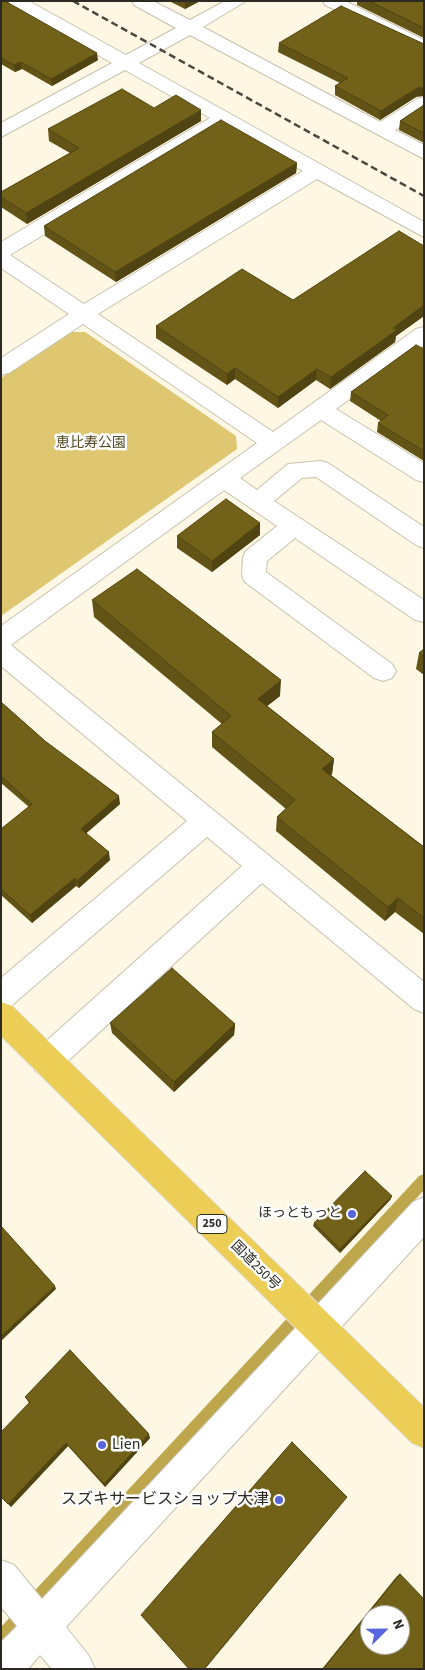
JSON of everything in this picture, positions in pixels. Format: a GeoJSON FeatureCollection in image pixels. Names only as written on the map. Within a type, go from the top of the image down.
{"type":"FeatureCollection","features":[{"type":"Feature","properties":{"kind":"highway","name":"国道250号"},"geometry":{"type":"LineString","coordinates":[[1,1016],[424,1432]]}},
{"type":"Feature","properties":{"kind":"street"},"geometry":{"type":"LineString","coordinates":[[16,1],[424,231]]}},
{"type":"Feature","properties":{"kind":"street"},"geometry":{"type":"LineString","coordinates":[[140,1],[424,153]]}},
{"type":"Feature","properties":{"kind":"street"},"geometry":{"type":"LineString","coordinates":[[1,131],[238,1]]}},
{"type":"Feature","properties":{"kind":"street"},"geometry":{"type":"LineString","coordinates":[[331,1],[424,47]]}},
{"type":"Feature","properties":{"kind":"street"},"geometry":{"type":"LineString","coordinates":[[381,130],[424,104]]}},
{"type":"Feature","properties":{"kind":"street"},"geometry":{"type":"LineString","coordinates":[[1,251],[224,118]]}},
{"type":"Feature","properties":{"kind":"street"},"geometry":{"type":"LineString","coordinates":[[1,368],[82,315],[317,170]]}},
{"type":"Feature","properties":{"kind":"street"},"geometry":{"type":"LineString","coordinates":[[1,258],[82,315],[273,443]]}},
{"type":"Feature","properties":{"kind":"street"},"geometry":{"type":"LineString","coordinates":[[1,639],[424,334]]}},
{"type":"Feature","properties":{"kind":"street"},"geometry":{"type":"LineString","coordinates":[[320,409],[424,474]]}},
{"type":"Feature","properties":{"kind":"street"},"geometry":{"type":"LineString","coordinates":[[258,502],[296,470],[320,469],[424,539]]}},
{"type":"Feature","properties":{"kind":"street"},"geometry":{"type":"LineString","coordinates":[[224,479],[424,613]]}},
{"type":"Feature","properties":{"kind":"street"},"geometry":{"type":"LineString","coordinates":[[294,526],[255,557],[254,576],[383,671]]}},
{"type":"Feature","properties":{"kind":"street"},"geometry":{"type":"LineString","coordinates":[[1,651],[424,1000]]}},
{"type":"Feature","properties":{"kind":"street"},"geometry":{"type":"LineString","coordinates":[[1,997],[206,820]]}},
{"type":"Feature","properties":{"kind":"street"},"geometry":{"type":"LineString","coordinates":[[46,1061],[261,866]]}},
{"type":"Feature","properties":{"kind":"street"},"geometry":{"type":"LineString","coordinates":[[2,1669],[424,1213]]}},
{"type":"Feature","properties":{"kind":"street"},"geometry":{"type":"LineString","coordinates":[[1,1578],[76,1669]]}},
{"type":"Feature","properties":{"kind":"green space","name":"恵比寿公園"},"geometry":{"type":"Polygon","coordinates":[[[72,332],[85,332],[236,436],[237,449],[1,616],[1,378],[72,332]]]}},
{"type":"Feature","properties":{"kind":"building"},"geometry":{"type":"Polygon","coordinates":[[[1,1],[5,1],[97,53],[51,79],[21,62],[14,65],[1,58],[1,1]]]}},
{"type":"Feature","properties":{"kind":"building"},"geometry":{"type":"Polygon","coordinates":[[[369,1],[424,1],[424,28],[369,1]]]}},
{"type":"Feature","properties":{"kind":"building"},"geometry":{"type":"Polygon","coordinates":[[[341,6],[424,44],[424,87],[417,88],[381,111],[335,86],[348,78],[279,43],[341,6]]]}},
{"type":"Feature","properties":{"kind":"building"},"geometry":{"type":"Polygon","coordinates":[[[122,89],[154,108],[176,95],[201,110],[26,213],[1,197],[1,192],[79,148],[48,129],[122,89]]]}},
{"type":"Feature","properties":{"kind":"building"},"geometry":{"type":"Polygon","coordinates":[[[424,105],[424,133],[400,121],[424,105]]]}},
{"type":"Feature","properties":{"kind":"building"},"geometry":{"type":"Polygon","coordinates":[[[221,120],[297,163],[115,272],[44,226],[221,120]]]}},
{"type":"Feature","properties":{"kind":"building"},"geometry":{"type":"Polygon","coordinates":[[[399,231],[424,246],[424,305],[393,328],[397,330],[331,377],[317,369],[278,397],[235,368],[227,374],[156,326],[242,269],[293,300],[399,231]]]}},
{"type":"Feature","properties":{"kind":"building"},"geometry":{"type":"Polygon","coordinates":[[[416,345],[424,349],[424,451],[378,423],[388,415],[351,392],[416,345]]]}},
{"type":"Feature","properties":{"kind":"building"},"geometry":{"type":"Polygon","coordinates":[[[226,499],[260,523],[212,561],[177,536],[226,499]]]}},
{"type":"Feature","properties":{"kind":"building"},"geometry":{"type":"Polygon","coordinates":[[[137,569],[281,680],[258,699],[334,759],[322,769],[424,847],[424,918],[398,898],[388,907],[277,817],[295,800],[212,732],[231,716],[92,600],[137,569]]]}},
{"type":"Feature","properties":{"kind":"building"},"geometry":{"type":"Polygon","coordinates":[[[424,649],[424,657],[419,653],[424,649]]]}},
{"type":"Feature","properties":{"kind":"building"},"geometry":{"type":"Polygon","coordinates":[[[1,702],[45,741],[119,796],[81,829],[109,852],[77,881],[75,878],[30,915],[1,889],[1,829],[32,804],[1,776],[1,702]]]}},
{"type":"Feature","properties":{"kind":"building"},"geometry":{"type":"Polygon","coordinates":[[[172,968],[235,1024],[174,1082],[110,1023],[172,968]]]}},
{"type":"Feature","properties":{"kind":"building"},"geometry":{"type":"Polygon","coordinates":[[[365,1171],[392,1196],[340,1249],[314,1223],[365,1171]]]}},
{"type":"Feature","properties":{"kind":"building"},"geometry":{"type":"Polygon","coordinates":[[[1,1226],[55,1286],[1,1336],[1,1226]]]}},
{"type":"Feature","properties":{"kind":"building"},"geometry":{"type":"Polygon","coordinates":[[[70,1350],[149,1434],[104,1484],[66,1443],[8,1504],[1,1497],[1,1432],[30,1402],[25,1397],[70,1350]]]}},
{"type":"Feature","properties":{"kind":"building"},"geometry":{"type":"Polygon","coordinates":[[[292,1442],[347,1497],[204,1669],[189,1669],[141,1615],[292,1442]]]}},
{"type":"Feature","properties":{"kind":"building"},"geometry":{"type":"Polygon","coordinates":[[[400,1574],[424,1599],[424,1669],[323,1669],[360,1623],[360,1655],[410,1655],[410,1605],[375,1605],[400,1574]]]}},
{"type":"Feature","properties":{"kind":"waterway"},"geometry":{"type":"LineString","coordinates":[[1,1639],[424,1180]]}},
{"type":"Feature","properties":{"kind":"railway"},"geometry":{"type":"LineString","coordinates":[[73,1],[424,196]]}},
{"type":"Feature","properties":{"kind":"place","name":"ほっともっと"},"geometry":{"type":"Point","coordinates":[352,1214]}},
{"type":"Feature","properties":{"kind":"place","name":"Lien"},"geometry":{"type":"Point","coordinates":[102,1445]}},
{"type":"Feature","properties":{"kind":"place","name":"スズキサービスショップ大津"},"geometry":{"type":"Point","coordinates":[279,1500]}}]}
